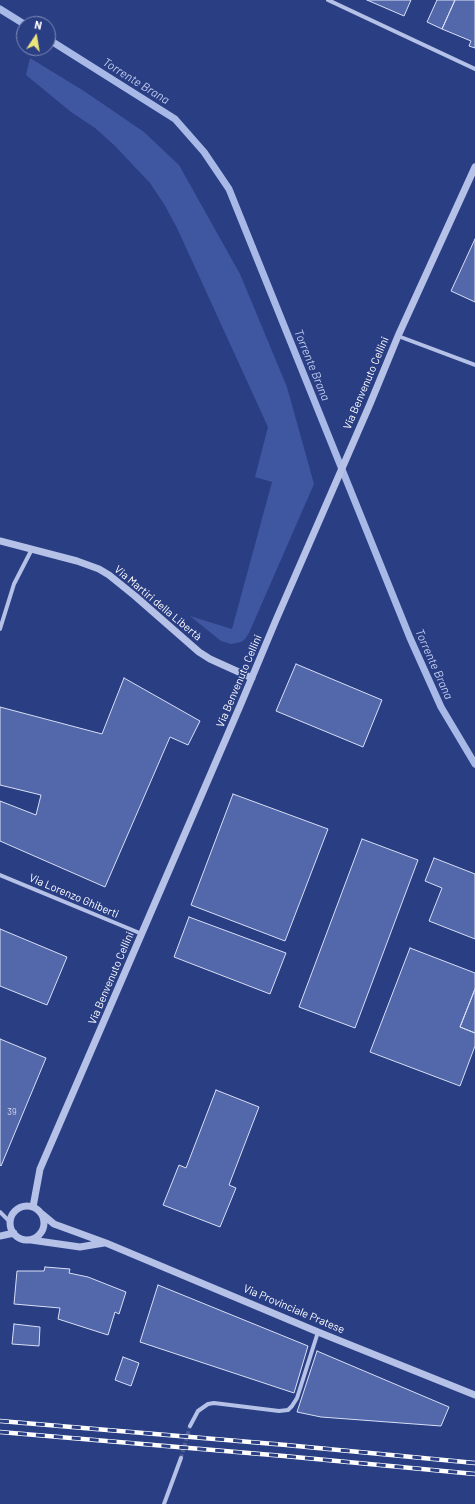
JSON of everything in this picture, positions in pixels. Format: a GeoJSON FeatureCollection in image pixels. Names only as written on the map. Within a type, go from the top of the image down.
{"type":"FeatureCollection","features":[{"type":"Feature","properties":{"kind":"street"},"geometry":{"type":"LineString","coordinates":[[328,0],[475,69]]}},
{"type":"Feature","properties":{"kind":"street","name":"Via Benvenuto Cellini"},"geometry":{"type":"LineString","coordinates":[[33,1207],[40,1169],[398,336],[475,166]]}},
{"type":"Feature","properties":{"kind":"street"},"geometry":{"type":"LineString","coordinates":[[398,336],[475,365]]}},
{"type":"Feature","properties":{"kind":"street","name":"Via Martiri della Libertà"},"geometry":{"type":"LineString","coordinates":[[0,542],[77,561],[99,569],[135,596],[199,652],[210,659],[252,678]]}},
{"type":"Feature","properties":{"kind":"street"},"geometry":{"type":"LineString","coordinates":[[0,629],[14,584],[32,549]]}},
{"type":"Feature","properties":{"kind":"street","name":"Via Lorenzo Ghiberti"},"geometry":{"type":"LineString","coordinates":[[0,875],[142,934]]}},
{"type":"Feature","properties":{"kind":"street"},"geometry":{"type":"LineString","coordinates":[[28,1240],[37,1237],[42,1231],[44,1220],[42,1214],[38,1210],[27,1206],[17,1209],[12,1215],[11,1223],[14,1233],[21,1238],[28,1240],[80,1247],[106,1243]]}},
{"type":"Feature","properties":{"kind":"street"},"geometry":{"type":"LineString","coordinates":[[0,1212],[11,1223]]}},
{"type":"Feature","properties":{"kind":"street","name":"Via Provinciale Pratese"},"geometry":{"type":"LineString","coordinates":[[42,1214],[54,1224],[106,1243],[318,1332],[475,1395]]}},
{"type":"Feature","properties":{"kind":"street"},"geometry":{"type":"LineString","coordinates":[[0,1236],[14,1233]]}},
{"type":"Feature","properties":{"kind":"street"},"geometry":{"type":"LineString","coordinates":[[190,1426],[198,1411],[208,1404],[214,1403],[279,1411],[288,1410],[297,1398],[318,1332]]}},
{"type":"Feature","properties":{"kind":"street"},"geometry":{"type":"LineString","coordinates":[[164,1504],[181,1458]]}},
{"type":"Feature","properties":{"kind":"shaded area"},"geometry":{"type":"Polygon","coordinates":[[[30,58],[84,91],[144,132],[179,165],[240,274],[287,387],[314,484],[249,633],[241,642],[231,644],[221,641],[190,616],[232,629],[272,482],[255,477],[268,427],[177,228],[164,204],[150,183],[114,145],[95,128],[71,112],[26,75],[30,58]]]}},
{"type":"Feature","properties":{"kind":"building"},"geometry":{"type":"Polygon","coordinates":[[[367,0],[411,0],[404,16],[367,0]]]}},
{"type":"Feature","properties":{"kind":"building"},"geometry":{"type":"Polygon","coordinates":[[[437,0],[455,0],[442,29],[427,22],[437,0]]]}},
{"type":"Feature","properties":{"kind":"building"},"geometry":{"type":"Polygon","coordinates":[[[455,0],[475,0],[475,48],[469,46],[471,41],[442,29],[455,0]]]}},
{"type":"Feature","properties":{"kind":"building"},"geometry":{"type":"Polygon","coordinates":[[[475,239],[475,302],[451,291],[475,239]]]}},
{"type":"Feature","properties":{"kind":"building"},"geometry":{"type":"Polygon","coordinates":[[[296,664],[382,700],[363,747],[276,711],[296,664]]]}},
{"type":"Feature","properties":{"kind":"building"},"geometry":{"type":"Polygon","coordinates":[[[124,678],[200,721],[188,745],[170,737],[105,887],[0,841],[0,801],[36,815],[41,795],[0,785],[0,707],[102,734],[124,678]]]}},
{"type":"Feature","properties":{"kind":"building"},"geometry":{"type":"Polygon","coordinates":[[[233,794],[328,829],[285,941],[191,905],[233,794]]]}},
{"type":"Feature","properties":{"kind":"building"},"geometry":{"type":"Polygon","coordinates":[[[362,839],[418,860],[355,1028],[299,1007],[362,839]]]}},
{"type":"Feature","properties":{"kind":"building"},"geometry":{"type":"Polygon","coordinates":[[[434,858],[475,874],[475,939],[429,921],[442,888],[425,881],[434,858]]]}},
{"type":"Feature","properties":{"kind":"building"},"geometry":{"type":"Polygon","coordinates":[[[189,917],[286,953],[270,994],[174,957],[189,917]]]}},
{"type":"Feature","properties":{"kind":"building"},"geometry":{"type":"Polygon","coordinates":[[[0,929],[67,957],[47,1005],[0,986],[0,929]]]}},
{"type":"Feature","properties":{"kind":"building"},"geometry":{"type":"Polygon","coordinates":[[[410,948],[475,973],[475,989],[460,1027],[475,1033],[475,1046],[460,1086],[370,1052],[410,948]]]}},
{"type":"Feature","properties":{"kind":"building"},"geometry":{"type":"Polygon","coordinates":[[[475,989],[475,1033],[460,1027],[475,989]]]}},
{"type":"Feature","properties":{"kind":"building"},"geometry":{"type":"Polygon","coordinates":[[[0,1039],[46,1058],[1,1166],[0,1165],[0,1039]]]}},
{"type":"Feature","properties":{"kind":"building"},"geometry":{"type":"Polygon","coordinates":[[[216,1090],[259,1107],[229,1185],[236,1188],[220,1227],[163,1205],[179,1165],[186,1168],[216,1090]]]}},
{"type":"Feature","properties":{"kind":"building"},"geometry":{"type":"Polygon","coordinates":[[[45,1267],[70,1269],[69,1273],[88,1277],[126,1292],[119,1314],[115,1312],[108,1335],[58,1319],[60,1308],[14,1304],[17,1271],[44,1271],[45,1267]]]}},
{"type":"Feature","properties":{"kind":"building"},"geometry":{"type":"Polygon","coordinates":[[[158,1285],[308,1346],[294,1393],[140,1342],[158,1285]]]}},
{"type":"Feature","properties":{"kind":"building"},"geometry":{"type":"Polygon","coordinates":[[[14,1324],[40,1327],[39,1346],[12,1344],[14,1324]]]}},
{"type":"Feature","properties":{"kind":"building"},"geometry":{"type":"Polygon","coordinates":[[[317,1351],[449,1407],[441,1426],[321,1417],[297,1412],[317,1351]]]}},
{"type":"Feature","properties":{"kind":"building"},"geometry":{"type":"Polygon","coordinates":[[[123,1357],[139,1363],[131,1386],[115,1380],[123,1357]]]}},
{"type":"Feature","properties":{"kind":"waterway","name":"Torrente Brana"},"geometry":{"type":"LineString","coordinates":[[0,9],[16,19]]}},
{"type":"Feature","properties":{"kind":"waterway","name":"Torrente Brana"},"geometry":{"type":"LineString","coordinates":[[56,44],[175,119],[204,152],[229,189],[410,638],[441,707],[475,764]]}},
{"type":"Feature","properties":{"kind":"tunnel"},"geometry":{"type":"LineString","coordinates":[[181,1458],[190,1426]]}},
{"type":"Feature","properties":{"kind":"railway"},"geometry":{"type":"LineString","coordinates":[[0,1421],[286,1445],[475,1463]]}},
{"type":"Feature","properties":{"kind":"railway"},"geometry":{"type":"LineString","coordinates":[[0,1432],[475,1474]]}}]}
